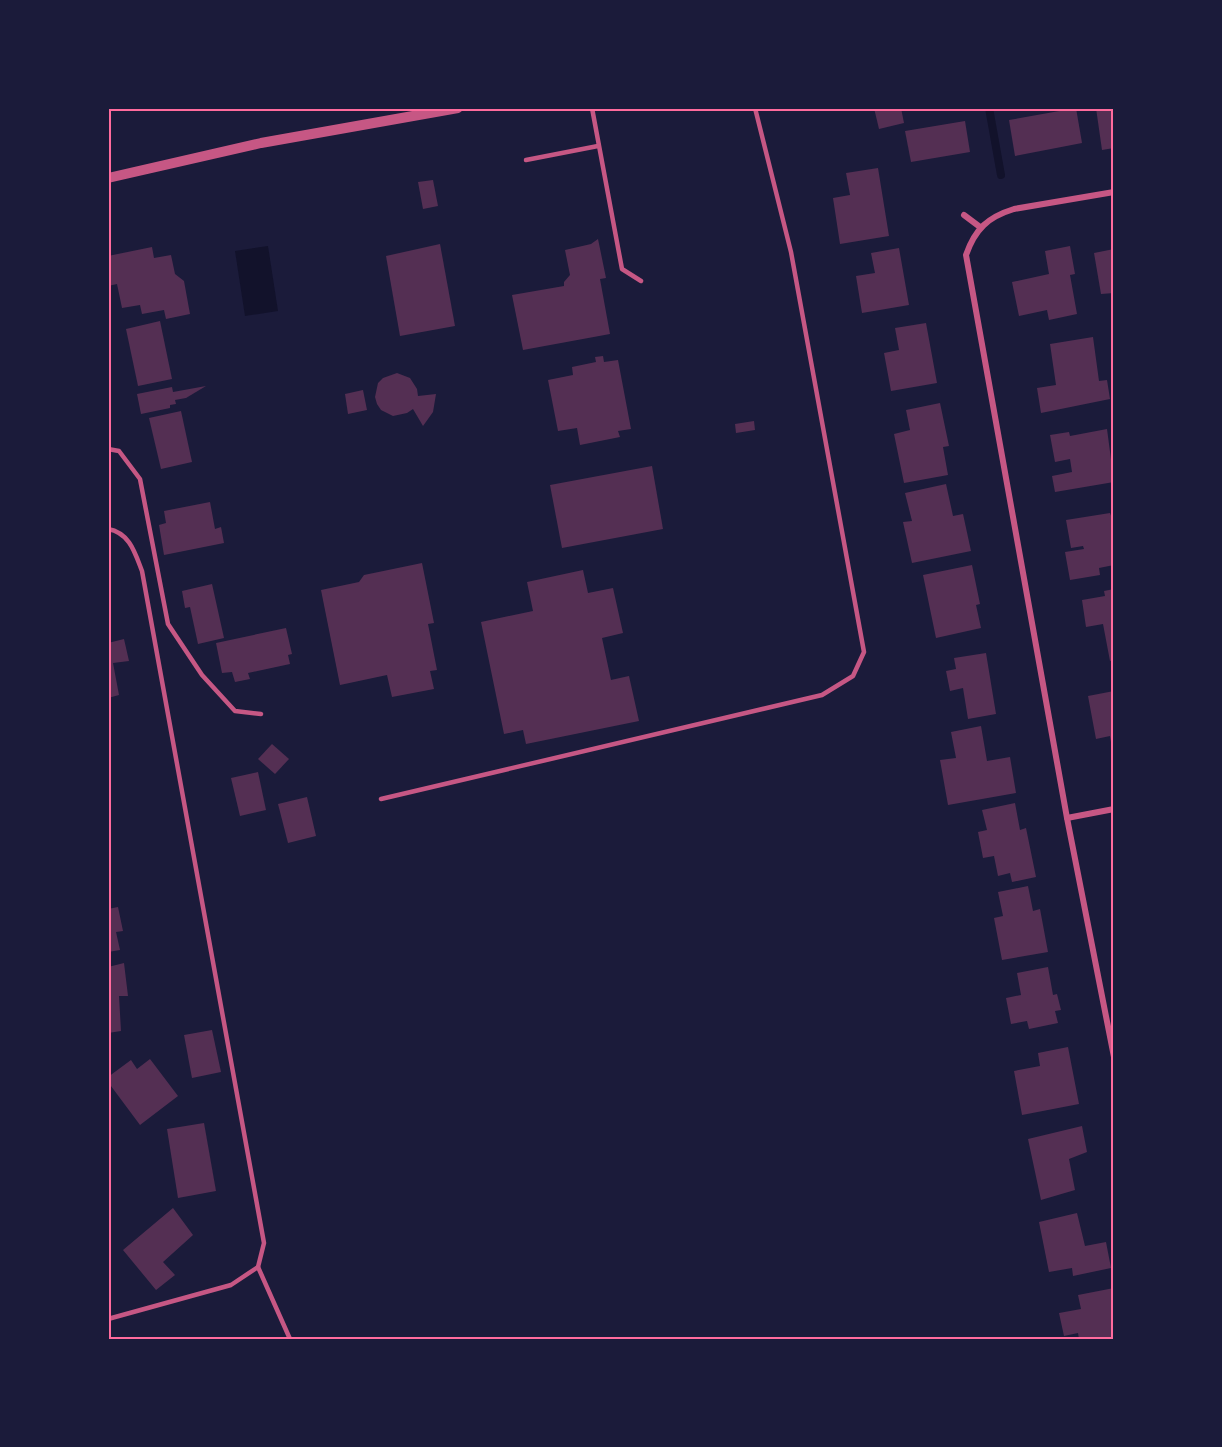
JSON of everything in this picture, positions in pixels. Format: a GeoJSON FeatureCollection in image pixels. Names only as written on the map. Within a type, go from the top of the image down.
{"type":"FeatureCollection","features":[{"type":"Feature","properties":{"kind":"street"},"geometry":{"type":"LineString","coordinates":[[108,178],[261,144],[459,108]]}},
{"type":"Feature","properties":{"kind":"street"},"geometry":{"type":"LineString","coordinates":[[1114,192],[1014,209],[988,219],[978,230],[966,255],[1066,818],[1114,1057]]}},
{"type":"Feature","properties":{"kind":"street"},"geometry":{"type":"LineString","coordinates":[[964,215],[978,230]]}},
{"type":"Feature","properties":{"kind":"street"},"geometry":{"type":"LineString","coordinates":[[1066,818],[1114,809]]}},
{"type":"Feature","properties":{"kind":"lane"},"geometry":{"type":"LineString","coordinates":[[592,108],[622,269],[641,281]]}},
{"type":"Feature","properties":{"kind":"lane"},"geometry":{"type":"LineString","coordinates":[[381,799],[822,695],[854,676],[864,652],[791,252],[755,108]]}},
{"type":"Feature","properties":{"kind":"lane"},"geometry":{"type":"LineString","coordinates":[[526,160],[598,146]]}},
{"type":"Feature","properties":{"kind":"lane"},"geometry":{"type":"LineString","coordinates":[[108,449],[119,451],[140,479],[168,624],[202,675],[235,711],[261,714]]}},
{"type":"Feature","properties":{"kind":"lane"},"geometry":{"type":"LineString","coordinates":[[108,529],[117,531],[133,546],[142,571],[264,1243],[258,1267],[290,1339]]}},
{"type":"Feature","properties":{"kind":"lane"},"geometry":{"type":"LineString","coordinates":[[108,1320],[231,1285],[258,1267]]}},
{"type":"Feature","properties":{"kind":"shaded area"},"geometry":{"type":"Polygon","coordinates":[[[268,246],[278,311],[245,316],[235,251],[268,246]]]}},
{"type":"Feature","properties":{"kind":"building"},"geometry":{"type":"Polygon","coordinates":[[[874,108],[901,108],[904,123],[879,129],[874,108]]]}},
{"type":"Feature","properties":{"kind":"building"},"geometry":{"type":"Polygon","coordinates":[[[1076,108],[1082,143],[1015,156],[1009,120],[1076,108]]]}},
{"type":"Feature","properties":{"kind":"building"},"geometry":{"type":"Polygon","coordinates":[[[1096,108],[1114,108],[1114,148],[1102,150],[1096,108]]]}},
{"type":"Feature","properties":{"kind":"building"},"geometry":{"type":"Polygon","coordinates":[[[965,121],[970,152],[911,162],[905,131],[965,121]]]}},
{"type":"Feature","properties":{"kind":"building"},"geometry":{"type":"Polygon","coordinates":[[[878,168],[889,236],[840,244],[833,198],[850,195],[846,173],[878,168]]]}},
{"type":"Feature","properties":{"kind":"building"},"geometry":{"type":"Polygon","coordinates":[[[433,180],[438,206],[423,209],[418,182],[433,180]]]}},
{"type":"Feature","properties":{"kind":"building"},"geometry":{"type":"Polygon","coordinates":[[[598,239],[606,278],[600,279],[610,334],[523,350],[512,295],[564,286],[564,282],[570,275],[565,250],[591,244],[598,239]]]}},
{"type":"Feature","properties":{"kind":"building"},"geometry":{"type":"Polygon","coordinates":[[[440,244],[455,326],[400,336],[386,256],[440,244]]]}},
{"type":"Feature","properties":{"kind":"building"},"geometry":{"type":"Polygon","coordinates":[[[1070,246],[1075,274],[1070,275],[1077,314],[1049,320],[1047,310],[1019,316],[1012,282],[1049,274],[1045,251],[1070,246]]]}},
{"type":"Feature","properties":{"kind":"building"},"geometry":{"type":"Polygon","coordinates":[[[152,247],[154,258],[171,255],[175,274],[184,281],[190,314],[166,319],[164,310],[142,314],[140,305],[122,308],[117,284],[108,286],[108,256],[152,247]]]}},
{"type":"Feature","properties":{"kind":"building"},"geometry":{"type":"Polygon","coordinates":[[[899,248],[909,305],[862,313],[856,276],[875,273],[871,253],[899,248]]]}},
{"type":"Feature","properties":{"kind":"building"},"geometry":{"type":"Polygon","coordinates":[[[1114,249],[1114,293],[1101,294],[1094,253],[1114,249]]]}},
{"type":"Feature","properties":{"kind":"building"},"geometry":{"type":"Polygon","coordinates":[[[160,321],[172,379],[138,386],[126,329],[160,321]]]}},
{"type":"Feature","properties":{"kind":"building"},"geometry":{"type":"Polygon","coordinates":[[[926,323],[937,383],[891,391],[884,353],[899,350],[895,328],[926,323]]]}},
{"type":"Feature","properties":{"kind":"building"},"geometry":{"type":"Polygon","coordinates":[[[1093,337],[1099,381],[1107,380],[1110,399],[1041,413],[1037,388],[1056,385],[1050,344],[1093,337]]]}},
{"type":"Feature","properties":{"kind":"building"},"geometry":{"type":"Polygon","coordinates":[[[603,356],[604,362],[618,360],[631,429],[618,431],[620,437],[580,445],[577,428],[558,431],[548,380],[573,375],[572,367],[596,362],[595,357],[603,356]]]}},
{"type":"Feature","properties":{"kind":"building"},"geometry":{"type":"Polygon","coordinates":[[[397,373],[410,378],[417,389],[418,396],[436,394],[433,412],[423,426],[413,409],[393,416],[381,410],[377,404],[375,397],[378,383],[383,378],[397,373]]]}},
{"type":"Feature","properties":{"kind":"building"},"geometry":{"type":"Polygon","coordinates":[[[206,386],[186,398],[175,400],[176,404],[170,405],[170,408],[141,414],[137,394],[172,387],[173,392],[206,386]]]}},
{"type":"Feature","properties":{"kind":"building"},"geometry":{"type":"Polygon","coordinates":[[[363,390],[367,410],[348,414],[345,394],[363,390]]]}},
{"type":"Feature","properties":{"kind":"building"},"geometry":{"type":"Polygon","coordinates":[[[940,403],[949,446],[943,447],[948,475],[904,483],[894,434],[910,430],[906,410],[940,403]]]}},
{"type":"Feature","properties":{"kind":"building"},"geometry":{"type":"Polygon","coordinates":[[[181,411],[192,462],[161,469],[149,418],[181,411]]]}},
{"type":"Feature","properties":{"kind":"building"},"geometry":{"type":"Polygon","coordinates":[[[754,421],[755,430],[736,433],[735,424],[754,421]]]}},
{"type":"Feature","properties":{"kind":"building"},"geometry":{"type":"Polygon","coordinates":[[[1107,429],[1114,482],[1055,492],[1052,476],[1072,472],[1070,459],[1055,462],[1050,435],[1069,432],[1070,436],[1107,429]]]}},
{"type":"Feature","properties":{"kind":"building"},"geometry":{"type":"Polygon","coordinates":[[[652,466],[663,529],[562,548],[550,485],[652,466]]]}},
{"type":"Feature","properties":{"kind":"building"},"geometry":{"type":"Polygon","coordinates":[[[946,484],[953,516],[963,514],[971,551],[912,563],[903,522],[912,521],[905,493],[946,484]]]}},
{"type":"Feature","properties":{"kind":"building"},"geometry":{"type":"Polygon","coordinates":[[[210,502],[215,529],[221,527],[224,543],[164,555],[159,525],[166,523],[164,511],[210,502]]]}},
{"type":"Feature","properties":{"kind":"building"},"geometry":{"type":"Polygon","coordinates":[[[1110,513],[1114,524],[1114,565],[1099,568],[1100,575],[1070,580],[1065,552],[1084,549],[1083,546],[1071,548],[1066,520],[1110,513]]]}},
{"type":"Feature","properties":{"kind":"building"},"geometry":{"type":"Polygon","coordinates":[[[422,563],[434,623],[428,624],[437,670],[430,671],[434,689],[392,697],[387,675],[340,685],[321,590],[359,582],[364,575],[422,563]]]}},
{"type":"Feature","properties":{"kind":"building"},"geometry":{"type":"Polygon","coordinates":[[[972,565],[980,604],[976,605],[981,628],[936,638],[923,575],[972,565]]]}},
{"type":"Feature","properties":{"kind":"building"},"geometry":{"type":"Polygon","coordinates":[[[583,570],[588,593],[613,588],[623,633],[602,638],[611,680],[629,676],[639,721],[526,744],[523,730],[504,734],[481,622],[533,611],[527,582],[583,570]]]}},
{"type":"Feature","properties":{"kind":"building"},"geometry":{"type":"Polygon","coordinates":[[[212,584],[224,638],[198,644],[190,607],[185,608],[182,591],[212,584]]]}},
{"type":"Feature","properties":{"kind":"building"},"geometry":{"type":"Polygon","coordinates":[[[1114,589],[1114,660],[1110,661],[1103,624],[1086,627],[1082,600],[1105,596],[1104,591],[1114,589]]]}},
{"type":"Feature","properties":{"kind":"building"},"geometry":{"type":"Polygon","coordinates":[[[286,628],[292,654],[288,655],[290,664],[248,673],[250,679],[235,682],[232,672],[222,673],[216,643],[286,628]]]}},
{"type":"Feature","properties":{"kind":"building"},"geometry":{"type":"Polygon","coordinates":[[[124,639],[129,661],[113,663],[119,695],[108,698],[108,643],[124,639]]]}},
{"type":"Feature","properties":{"kind":"building"},"geometry":{"type":"Polygon","coordinates":[[[986,653],[996,714],[968,719],[963,688],[950,691],[946,671],[956,669],[954,658],[986,653]]]}},
{"type":"Feature","properties":{"kind":"building"},"geometry":{"type":"Polygon","coordinates":[[[1114,691],[1114,741],[1111,742],[1110,736],[1096,739],[1088,696],[1114,691]]]}},
{"type":"Feature","properties":{"kind":"building"},"geometry":{"type":"Polygon","coordinates":[[[981,726],[987,761],[1010,757],[1016,793],[948,805],[940,760],[956,758],[951,732],[981,726]]]}},
{"type":"Feature","properties":{"kind":"building"},"geometry":{"type":"Polygon","coordinates":[[[272,744],[289,759],[275,774],[258,759],[272,744]]]}},
{"type":"Feature","properties":{"kind":"building"},"geometry":{"type":"Polygon","coordinates":[[[258,772],[266,810],[240,816],[231,778],[258,772]]]}},
{"type":"Feature","properties":{"kind":"building"},"geometry":{"type":"Polygon","coordinates":[[[307,797],[316,836],[288,843],[278,804],[307,797]]]}},
{"type":"Feature","properties":{"kind":"building"},"geometry":{"type":"Polygon","coordinates":[[[1015,803],[1020,830],[1026,828],[1036,877],[1012,882],[1010,873],[998,876],[994,856],[983,858],[978,832],[987,830],[982,810],[1015,803]]]}},
{"type":"Feature","properties":{"kind":"building"},"geometry":{"type":"Polygon","coordinates":[[[1028,886],[1033,911],[1040,909],[1048,952],[1002,960],[994,918],[1003,916],[998,892],[1028,886]]]}},
{"type":"Feature","properties":{"kind":"building"},"geometry":{"type":"Polygon","coordinates":[[[118,907],[123,931],[116,932],[120,950],[108,952],[108,909],[118,907]]]}},
{"type":"Feature","properties":{"kind":"building"},"geometry":{"type":"Polygon","coordinates":[[[124,963],[128,996],[119,996],[121,1031],[108,1033],[108,967],[124,963]]]}},
{"type":"Feature","properties":{"kind":"building"},"geometry":{"type":"Polygon","coordinates":[[[1048,967],[1053,995],[1057,994],[1061,1010],[1055,1011],[1058,1023],[1029,1029],[1027,1021],[1011,1024],[1006,998],[1021,995],[1017,973],[1048,967]]]}},
{"type":"Feature","properties":{"kind":"building"},"geometry":{"type":"Polygon","coordinates":[[[212,1030],[221,1072],[192,1078],[184,1035],[212,1030]]]}},
{"type":"Feature","properties":{"kind":"building"},"geometry":{"type":"Polygon","coordinates":[[[1068,1047],[1079,1104],[1022,1115],[1014,1071],[1040,1066],[1038,1053],[1068,1047]]]}},
{"type":"Feature","properties":{"kind":"building"},"geometry":{"type":"Polygon","coordinates":[[[150,1059],[178,1096],[140,1125],[108,1082],[108,1077],[131,1060],[137,1069],[150,1059]]]}},
{"type":"Feature","properties":{"kind":"building"},"geometry":{"type":"Polygon","coordinates":[[[204,1123],[216,1191],[178,1198],[167,1129],[204,1123]]]}},
{"type":"Feature","properties":{"kind":"building"},"geometry":{"type":"Polygon","coordinates":[[[1082,1126],[1087,1152],[1069,1159],[1075,1190],[1041,1200],[1028,1139],[1082,1126]]]}},
{"type":"Feature","properties":{"kind":"building"},"geometry":{"type":"Polygon","coordinates":[[[173,1208],[193,1235],[163,1262],[175,1275],[156,1290],[123,1250],[173,1208]]]}},
{"type":"Feature","properties":{"kind":"building"},"geometry":{"type":"Polygon","coordinates":[[[1077,1213],[1085,1246],[1106,1242],[1111,1268],[1073,1276],[1072,1268],[1049,1272],[1039,1222],[1077,1213]]]}},
{"type":"Feature","properties":{"kind":"building"},"geometry":{"type":"Polygon","coordinates":[[[1114,1288],[1114,1322],[1112,1323],[1114,1339],[1079,1339],[1078,1333],[1064,1336],[1059,1313],[1081,1309],[1078,1295],[1114,1288]]]}},
{"type":"Feature","properties":{"kind":"waterway"},"geometry":{"type":"LineString","coordinates":[[989,108],[1001,175]]}}]}
